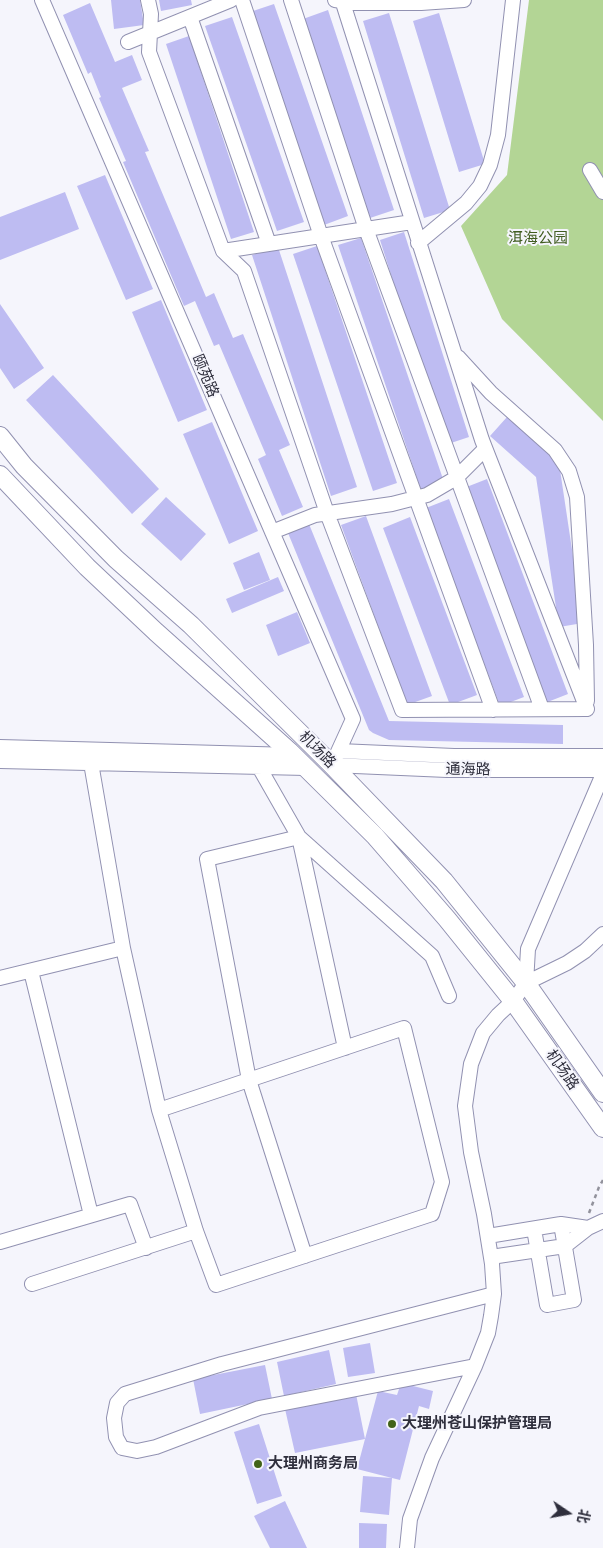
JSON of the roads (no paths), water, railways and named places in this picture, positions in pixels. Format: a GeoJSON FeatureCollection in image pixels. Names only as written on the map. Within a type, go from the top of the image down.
{"type":"FeatureCollection","features":[{"type":"Feature","properties":{"kind":"main road","name":"机场路"},"geometry":{"type":"LineString","coordinates":[[0,436],[24,466],[116,559],[336,758],[444,881],[526,983],[603,1093]]}},
{"type":"Feature","properties":{"kind":"main road","name":"机场路"},"geometry":{"type":"LineString","coordinates":[[0,475],[87,567],[293,755],[375,836],[447,919],[513,1001],[603,1128]]}},
{"type":"Feature","properties":{"kind":"street","name":"颐苑路"},"geometry":{"type":"LineString","coordinates":[[42,0],[353,719],[336,758]]}},
{"type":"Feature","properties":{"kind":"street"},"geometry":{"type":"LineString","coordinates":[[148,0],[151,14],[150,52],[223,250],[244,271],[327,513],[402,710],[587,709]]}},
{"type":"Feature","properties":{"kind":"street"},"geometry":{"type":"LineString","coordinates":[[128,42],[150,34],[197,10],[231,0]]}},
{"type":"Feature","properties":{"kind":"street"},"geometry":{"type":"LineString","coordinates":[[242,0],[321,236],[415,499],[494,710]]}},
{"type":"Feature","properties":{"kind":"street"},"geometry":{"type":"LineString","coordinates":[[291,0],[366,228],[542,709]]}},
{"type":"Feature","properties":{"kind":"street"},"geometry":{"type":"LineString","coordinates":[[464,0],[421,3],[339,1],[486,449],[587,709]]}},
{"type":"Feature","properties":{"kind":"street"},"geometry":{"type":"LineString","coordinates":[[418,242],[472,197],[484,179],[493,158],[498,135],[513,0]]}},
{"type":"Feature","properties":{"kind":"street"},"geometry":{"type":"LineString","coordinates":[[197,10],[269,244]]}},
{"type":"Feature","properties":{"kind":"street"},"geometry":{"type":"LineString","coordinates":[[590,170],[603,192]]}},
{"type":"Feature","properties":{"kind":"street"},"geometry":{"type":"LineString","coordinates":[[223,250],[412,222]]}},
{"type":"Feature","properties":{"kind":"street"},"geometry":{"type":"LineString","coordinates":[[455,354],[491,393],[555,450],[569,471],[577,497],[586,644],[587,709]]}},
{"type":"Feature","properties":{"kind":"street"},"geometry":{"type":"LineString","coordinates":[[272,532],[306,518],[327,513],[415,499],[433,492],[457,477],[486,449]]}},
{"type":"Feature","properties":{"kind":"street"},"geometry":{"type":"LineString","coordinates":[[0,747],[293,755]]}},
{"type":"Feature","properties":{"kind":"street","name":"通海路"},"geometry":{"type":"LineString","coordinates":[[336,758],[603,756]]}},
{"type":"Feature","properties":{"kind":"street","name":"通海路"},"geometry":{"type":"LineString","coordinates":[[336,758],[447,770],[603,770]]}},
{"type":"Feature","properties":{"kind":"street"},"geometry":{"type":"LineString","coordinates":[[0,761],[306,768]]}},
{"type":"Feature","properties":{"kind":"street"},"geometry":{"type":"LineString","coordinates":[[91,763],[123,948],[159,1110],[196,1231],[216,1285],[432,1214],[442,1182],[404,1028],[159,1110]]}},
{"type":"Feature","properties":{"kind":"street"},"geometry":{"type":"LineString","coordinates":[[259,767],[299,837],[345,1048]]}},
{"type":"Feature","properties":{"kind":"street"},"geometry":{"type":"LineString","coordinates":[[526,983],[528,949],[603,774]]}},
{"type":"Feature","properties":{"kind":"street"},"geometry":{"type":"LineString","coordinates":[[299,837],[432,956],[449,996]]}},
{"type":"Feature","properties":{"kind":"street"},"geometry":{"type":"LineString","coordinates":[[299,837],[207,859],[249,1080],[305,1256]]}},
{"type":"Feature","properties":{"kind":"street"},"geometry":{"type":"LineString","coordinates":[[407,1548],[410,1519],[432,1458],[488,1334],[494,1294],[488,1236],[471,1152],[465,1106],[471,1064],[483,1033],[513,1001],[526,983],[567,963],[586,951],[603,934]]}},
{"type":"Feature","properties":{"kind":"street"},"geometry":{"type":"LineString","coordinates":[[0,978],[123,948]]}},
{"type":"Feature","properties":{"kind":"street"},"geometry":{"type":"LineString","coordinates":[[31,971],[90,1215]]}},
{"type":"Feature","properties":{"kind":"street"},"geometry":{"type":"LineString","coordinates":[[0,1242],[130,1204],[146,1248]]}},
{"type":"Feature","properties":{"kind":"street"},"geometry":{"type":"LineString","coordinates":[[491,1257],[565,1246],[588,1228],[603,1221]]}},
{"type":"Feature","properties":{"kind":"street"},"geometry":{"type":"LineString","coordinates":[[488,1236],[561,1224],[588,1228]]}},
{"type":"Feature","properties":{"kind":"street"},"geometry":{"type":"LineString","coordinates":[[534,1228],[547,1305],[574,1300],[561,1224]]}},
{"type":"Feature","properties":{"kind":"street"},"geometry":{"type":"LineString","coordinates":[[32,1284],[196,1231]]}},
{"type":"Feature","properties":{"kind":"street"},"geometry":{"type":"LineString","coordinates":[[475,1366],[259,1408],[156,1447],[137,1451],[122,1448],[116,1437],[114,1418],[117,1403],[125,1394],[222,1364],[494,1294]]}},
{"type":"Feature","properties":{"kind":"place","name":"大理州苍山保护管理局"},"geometry":{"type":"Point","coordinates":[392,1424]}},
{"type":"Feature","properties":{"kind":"place","name":"大理州商务局"},"geometry":{"type":"Point","coordinates":[258,1464]}},
{"type":"Feature","properties":{"kind":"park label","name":"洱海公园"},"geometry":{"type":"Point","coordinates":[538,239]}}]}
